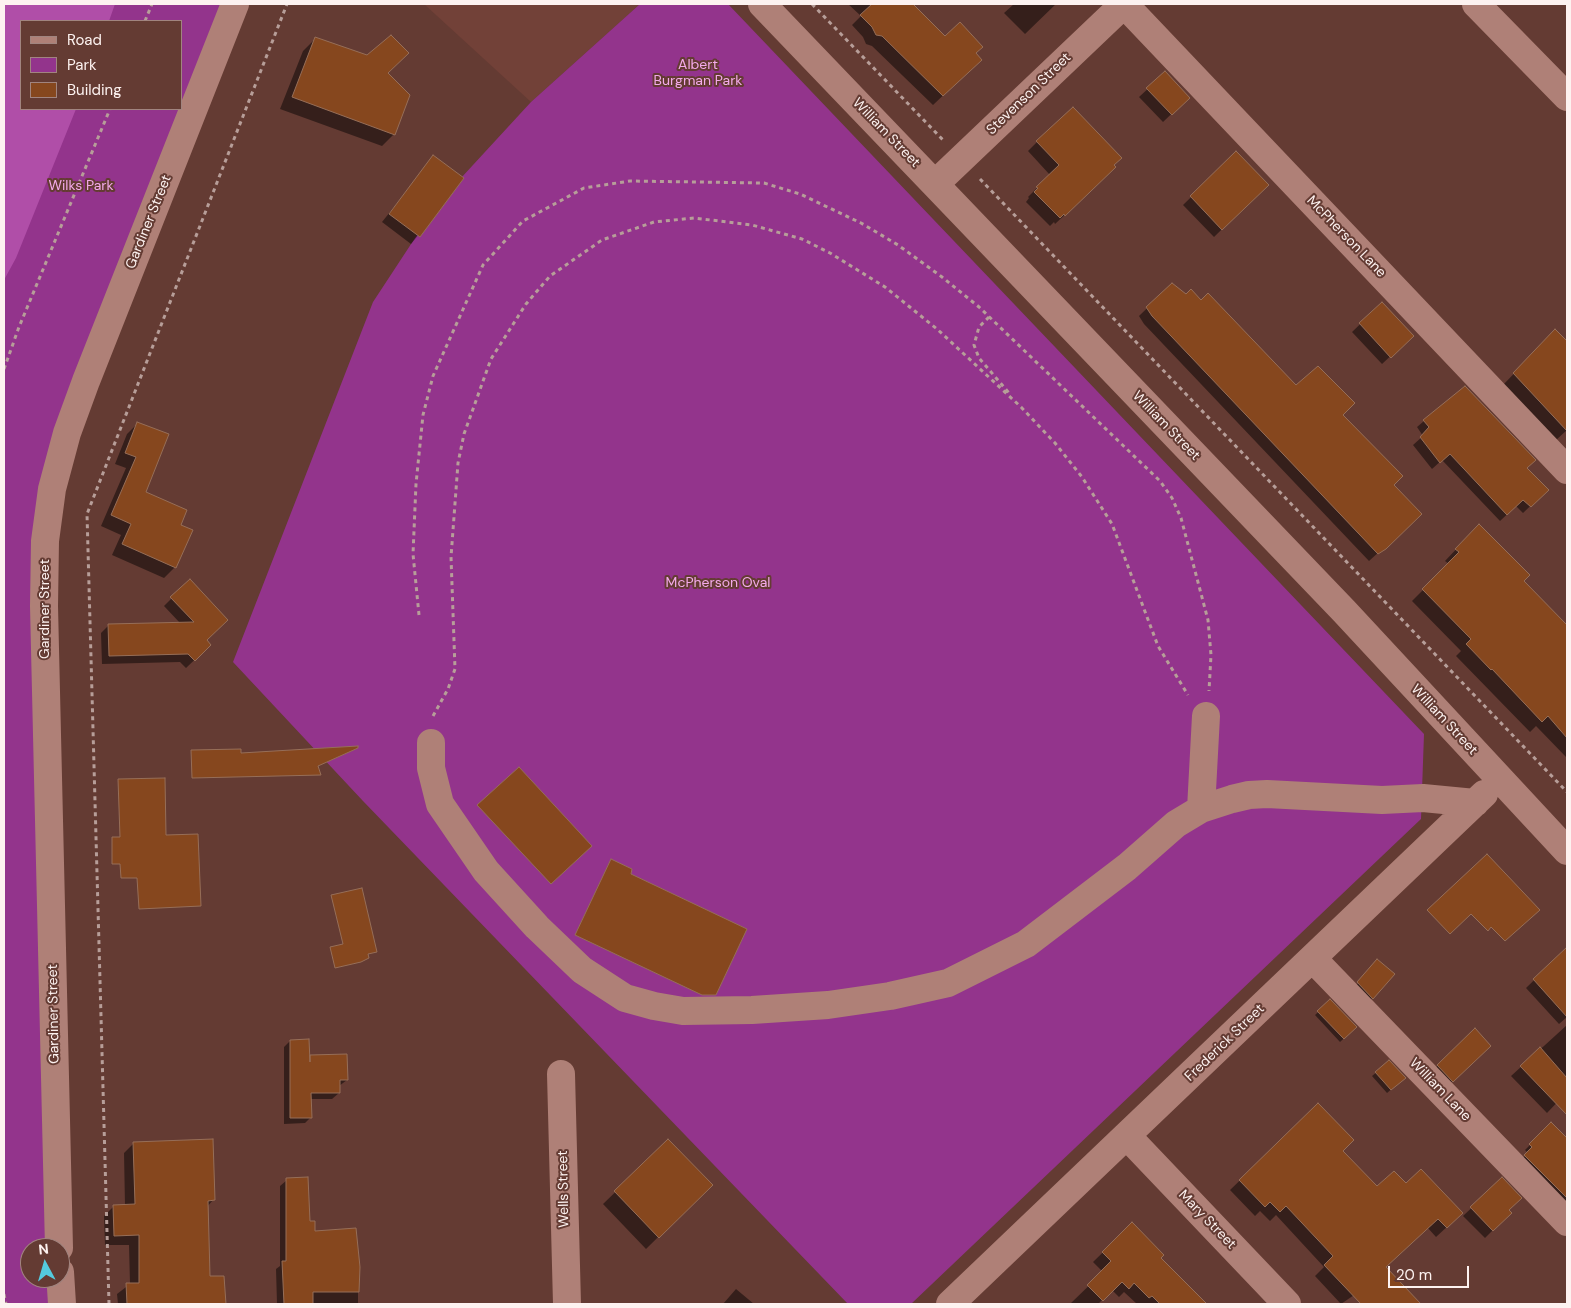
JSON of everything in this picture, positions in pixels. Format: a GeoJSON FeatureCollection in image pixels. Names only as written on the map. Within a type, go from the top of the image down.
{"type":"FeatureCollection","features":[{"type":"Feature","properties":{"kind":"street","name":"Gardiner Street"},"geometry":{"type":"LineString","coordinates":[[59,1238],[44,606],[46,541],[52,489],[67,433],[80,398],[235,4]]}},
{"type":"Feature","properties":{"kind":"street","name":"William Street"},"geometry":{"type":"LineString","coordinates":[[762,4],[1344,610],[1498,779],[1567,851]]}},
{"type":"Feature","properties":{"kind":"street","name":"Stevenson Street"},"geometry":{"type":"LineString","coordinates":[[934,184],[1124,4]]}},
{"type":"Feature","properties":{"kind":"street","name":"McPherson Lane"},"geometry":{"type":"LineString","coordinates":[[1124,4],[1567,470]]}},
{"type":"Feature","properties":{"kind":"street"},"geometry":{"type":"LineString","coordinates":[[1476,4],[1567,97]]}},
{"type":"Feature","properties":{"kind":"street"},"geometry":{"type":"LineString","coordinates":[[1201,809],[1206,716]]}},
{"type":"Feature","properties":{"kind":"street"},"geometry":{"type":"LineString","coordinates":[[431,743],[431,768],[440,804],[486,870],[537,927],[582,970],[624,998],[654,1006],[683,1010],[752,1010],[828,1005],[890,996],[948,983],[1026,944],[1127,867],[1176,824],[1201,809],[1249,795],[1267,794],[1382,800],[1423,798],[1475,803]]}},
{"type":"Feature","properties":{"kind":"street","name":"Frederick Street"},"geometry":{"type":"LineString","coordinates":[[950,1304],[1498,779]]}},
{"type":"Feature","properties":{"kind":"street","name":"William Lane"},"geometry":{"type":"LineString","coordinates":[[1313,958],[1567,1222]]}},
{"type":"Feature","properties":{"kind":"street","name":"Wells Street"},"geometry":{"type":"LineString","coordinates":[[561,1074],[567,1304]]}},
{"type":"Feature","properties":{"kind":"street","name":"Mary Street"},"geometry":{"type":"LineString","coordinates":[[1127,1136],[1288,1304]]}},
{"type":"Feature","properties":{"kind":"street"},"geometry":{"type":"LineString","coordinates":[[61,1288],[62,1304]]}},
{"type":"Feature","properties":{"kind":"path"},"geometry":{"type":"LineString","coordinates":[[145,20],[152,4]]}},
{"type":"Feature","properties":{"kind":"path"},"geometry":{"type":"LineString","coordinates":[[109,1304],[87,514],[287,4]]}},
{"type":"Feature","properties":{"kind":"path"},"geometry":{"type":"LineString","coordinates":[[812,4],[1567,792]]}},
{"type":"Feature","properties":{"kind":"path"},"geometry":{"type":"LineString","coordinates":[[4,369],[110,110]]}},
{"type":"Feature","properties":{"kind":"path"},"geometry":{"type":"LineString","coordinates":[[419,615],[414,554],[416,484],[423,415],[433,376],[483,266],[523,222],[584,188],[630,181],[764,183],[800,194],[861,223],[898,245],[935,272],[989,317],[1127,448],[1160,482],[1172,498],[1181,518],[1208,620],[1211,655],[1206,716]]}},
{"type":"Feature","properties":{"kind":"path"},"geometry":{"type":"LineString","coordinates":[[431,743],[432,719],[436,708],[448,689],[454,669],[451,557],[455,488],[464,434],[491,359],[508,330],[550,276],[602,240],[654,222],[694,218],[752,225],[802,239],[830,253],[885,287],[937,329],[1021,408],[1056,443],[1082,477],[1112,524],[1158,646],[1186,692],[1206,716]]}},
{"type":"Feature","properties":{"kind":"path"},"geometry":{"type":"LineString","coordinates":[[989,317],[979,327],[975,335],[974,345],[987,369],[1021,408]]}},
{"type":"Feature","properties":{"kind":"path"},"geometry":{"type":"LineString","coordinates":[[4,1294],[6,1304]]}},
{"type":"Feature","properties":{"kind":"shaded area"},"geometry":{"type":"Polygon","coordinates":[[[4,4],[115,4],[109,20],[20,20],[20,110],[76,110],[16,258],[4,280],[4,4]]]}},
{"type":"Feature","properties":{"kind":"shaded area"},"geometry":{"type":"Polygon","coordinates":[[[424,4],[640,4],[531,102],[424,4]]]}},
{"type":"Feature","properties":{"kind":"green space","name":"Wilks Park"},"geometry":{"type":"Polygon","coordinates":[[[4,4],[235,4],[52,489],[59,1238],[20,1238],[20,1288],[61,1288],[62,1304],[4,1304],[4,4]]]}},
{"type":"Feature","properties":{"kind":"green space","name":"McPherson Oval"},"geometry":{"type":"Polygon","coordinates":[[[640,4],[728,4],[1424,734],[1421,819],[911,1304],[848,1304],[363,801],[233,662],[373,302],[438,203],[531,102],[640,4]]]}},
{"type":"Feature","properties":{"kind":"building"},"geometry":{"type":"Polygon","coordinates":[[[872,4],[913,4],[945,36],[960,22],[983,47],[976,53],[982,60],[943,96],[882,36],[876,35],[872,27],[860,15],[872,4]]]}},
{"type":"Feature","properties":{"kind":"building"},"geometry":{"type":"Polygon","coordinates":[[[391,35],[409,53],[388,73],[410,95],[395,135],[292,97],[315,37],[367,55],[391,35]]]}},
{"type":"Feature","properties":{"kind":"building"},"geometry":{"type":"Polygon","coordinates":[[[1165,71],[1190,98],[1172,115],[1146,88],[1165,71]]]}},
{"type":"Feature","properties":{"kind":"building"},"geometry":{"type":"Polygon","coordinates":[[[1073,107],[1122,158],[1114,165],[1116,167],[1065,216],[1064,214],[1060,218],[1034,192],[1038,188],[1036,187],[1059,165],[1036,141],[1073,107]]]}},
{"type":"Feature","properties":{"kind":"building"},"geometry":{"type":"Polygon","coordinates":[[[1236,151],[1269,185],[1222,230],[1190,196],[1236,151]]]}},
{"type":"Feature","properties":{"kind":"building"},"geometry":{"type":"Polygon","coordinates":[[[433,155],[464,178],[420,237],[389,214],[433,155]]]}},
{"type":"Feature","properties":{"kind":"building"},"geometry":{"type":"Polygon","coordinates":[[[1172,283],[1186,294],[1191,289],[1201,300],[1208,293],[1296,385],[1318,366],[1355,403],[1343,415],[1403,476],[1394,485],[1422,514],[1386,549],[1378,554],[1152,316],[1146,307],[1172,283]]]}},
{"type":"Feature","properties":{"kind":"building"},"geometry":{"type":"Polygon","coordinates":[[[1382,302],[1414,336],[1391,358],[1359,323],[1382,302]]]}},
{"type":"Feature","properties":{"kind":"building"},"geometry":{"type":"Polygon","coordinates":[[[1555,329],[1567,341],[1567,431],[1513,373],[1555,329]]]}},
{"type":"Feature","properties":{"kind":"building"},"geometry":{"type":"Polygon","coordinates":[[[1465,386],[1536,460],[1527,468],[1549,490],[1531,507],[1523,500],[1507,515],[1450,454],[1440,463],[1420,437],[1429,427],[1423,420],[1465,386]]]}},
{"type":"Feature","properties":{"kind":"building"},"geometry":{"type":"Polygon","coordinates":[[[137,422],[169,434],[146,492],[187,510],[181,525],[193,530],[176,568],[122,544],[131,524],[111,515],[136,457],[125,453],[137,422]]]}},
{"type":"Feature","properties":{"kind":"building"},"geometry":{"type":"Polygon","coordinates":[[[1479,524],[1530,575],[1524,581],[1567,625],[1567,738],[1548,716],[1542,722],[1491,670],[1466,644],[1471,639],[1422,589],[1459,552],[1455,549],[1479,524]]]}},
{"type":"Feature","properties":{"kind":"building"},"geometry":{"type":"Polygon","coordinates":[[[190,579],[228,620],[207,640],[211,645],[195,661],[188,654],[109,656],[108,624],[194,622],[170,597],[190,579]]]}},
{"type":"Feature","properties":{"kind":"building"},"geometry":{"type":"Polygon","coordinates":[[[358,746],[358,748],[318,766],[321,775],[192,778],[191,750],[241,749],[241,753],[358,746]]]}},
{"type":"Feature","properties":{"kind":"building"},"geometry":{"type":"Polygon","coordinates":[[[519,767],[592,846],[551,884],[477,805],[519,767]]]}},
{"type":"Feature","properties":{"kind":"building"},"geometry":{"type":"Polygon","coordinates":[[[165,778],[166,835],[198,834],[201,906],[139,909],[137,878],[121,878],[120,864],[112,864],[112,837],[120,837],[118,779],[165,778]]]}},
{"type":"Feature","properties":{"kind":"building"},"geometry":{"type":"Polygon","coordinates":[[[1487,854],[1540,910],[1505,941],[1491,927],[1488,931],[1471,914],[1450,934],[1427,910],[1487,854]]]}},
{"type":"Feature","properties":{"kind":"building"},"geometry":{"type":"Polygon","coordinates":[[[611,859],[632,869],[631,874],[747,929],[716,995],[702,995],[575,935],[611,859]]]}},
{"type":"Feature","properties":{"kind":"building"},"geometry":{"type":"Polygon","coordinates":[[[362,888],[377,952],[368,954],[369,958],[361,962],[335,968],[330,947],[343,944],[331,895],[362,888]]]}},
{"type":"Feature","properties":{"kind":"building"},"geometry":{"type":"Polygon","coordinates":[[[1567,947],[1567,1017],[1533,979],[1567,947]]]}},
{"type":"Feature","properties":{"kind":"building"},"geometry":{"type":"Polygon","coordinates":[[[1377,959],[1395,974],[1373,999],[1357,982],[1377,959]]]}},
{"type":"Feature","properties":{"kind":"building"},"geometry":{"type":"Polygon","coordinates":[[[1330,999],[1357,1027],[1344,1039],[1317,1011],[1330,999]]]}},
{"type":"Feature","properties":{"kind":"building"},"geometry":{"type":"Polygon","coordinates":[[[1475,1028],[1491,1046],[1453,1082],[1437,1065],[1475,1028]]]}},
{"type":"Feature","properties":{"kind":"building"},"geometry":{"type":"Polygon","coordinates":[[[309,1039],[310,1062],[310,1055],[347,1054],[348,1080],[340,1080],[340,1093],[311,1093],[312,1118],[290,1118],[290,1040],[309,1039]]]}},
{"type":"Feature","properties":{"kind":"building"},"geometry":{"type":"Polygon","coordinates":[[[1540,1047],[1567,1078],[1567,1115],[1520,1066],[1540,1047]]]}},
{"type":"Feature","properties":{"kind":"building"},"geometry":{"type":"Polygon","coordinates":[[[1389,1060],[1406,1078],[1391,1090],[1375,1072],[1389,1060]]]}},
{"type":"Feature","properties":{"kind":"building"},"geometry":{"type":"Polygon","coordinates":[[[1318,1103],[1354,1140],[1343,1151],[1377,1186],[1394,1171],[1406,1183],[1421,1169],[1463,1213],[1447,1228],[1438,1219],[1386,1267],[1421,1304],[1361,1304],[1324,1265],[1333,1256],[1286,1206],[1280,1212],[1270,1202],[1265,1207],[1239,1180],[1318,1103]]]}},
{"type":"Feature","properties":{"kind":"building"},"geometry":{"type":"Polygon","coordinates":[[[1551,1122],[1567,1138],[1567,1198],[1524,1155],[1532,1147],[1529,1144],[1551,1122]]]}},
{"type":"Feature","properties":{"kind":"building"},"geometry":{"type":"Polygon","coordinates":[[[213,1139],[215,1200],[208,1201],[210,1276],[224,1276],[226,1304],[127,1304],[126,1283],[139,1283],[139,1235],[114,1236],[113,1205],[135,1204],[133,1142],[213,1139]]]}},
{"type":"Feature","properties":{"kind":"building"},"geometry":{"type":"Polygon","coordinates":[[[668,1139],[713,1185],[659,1238],[614,1191],[668,1139]]]}},
{"type":"Feature","properties":{"kind":"building"},"geometry":{"type":"Polygon","coordinates":[[[308,1177],[310,1221],[315,1221],[315,1231],[356,1228],[360,1267],[359,1292],[313,1292],[313,1304],[284,1304],[282,1261],[286,1261],[286,1178],[308,1177]]]}},
{"type":"Feature","properties":{"kind":"building"},"geometry":{"type":"Polygon","coordinates":[[[1502,1177],[1522,1198],[1509,1210],[1512,1213],[1493,1231],[1470,1207],[1502,1177]]]}},
{"type":"Feature","properties":{"kind":"building"},"geometry":{"type":"Polygon","coordinates":[[[1132,1222],[1164,1255],[1161,1258],[1207,1304],[1160,1304],[1152,1296],[1149,1298],[1134,1283],[1129,1289],[1122,1282],[1103,1301],[1087,1285],[1111,1261],[1102,1252],[1132,1222]]]}},
{"type":"Feature","properties":{"kind":"park label","name":"Albert Burgman Park"},"geometry":{"type":"Point","coordinates":[698,74]}}]}
